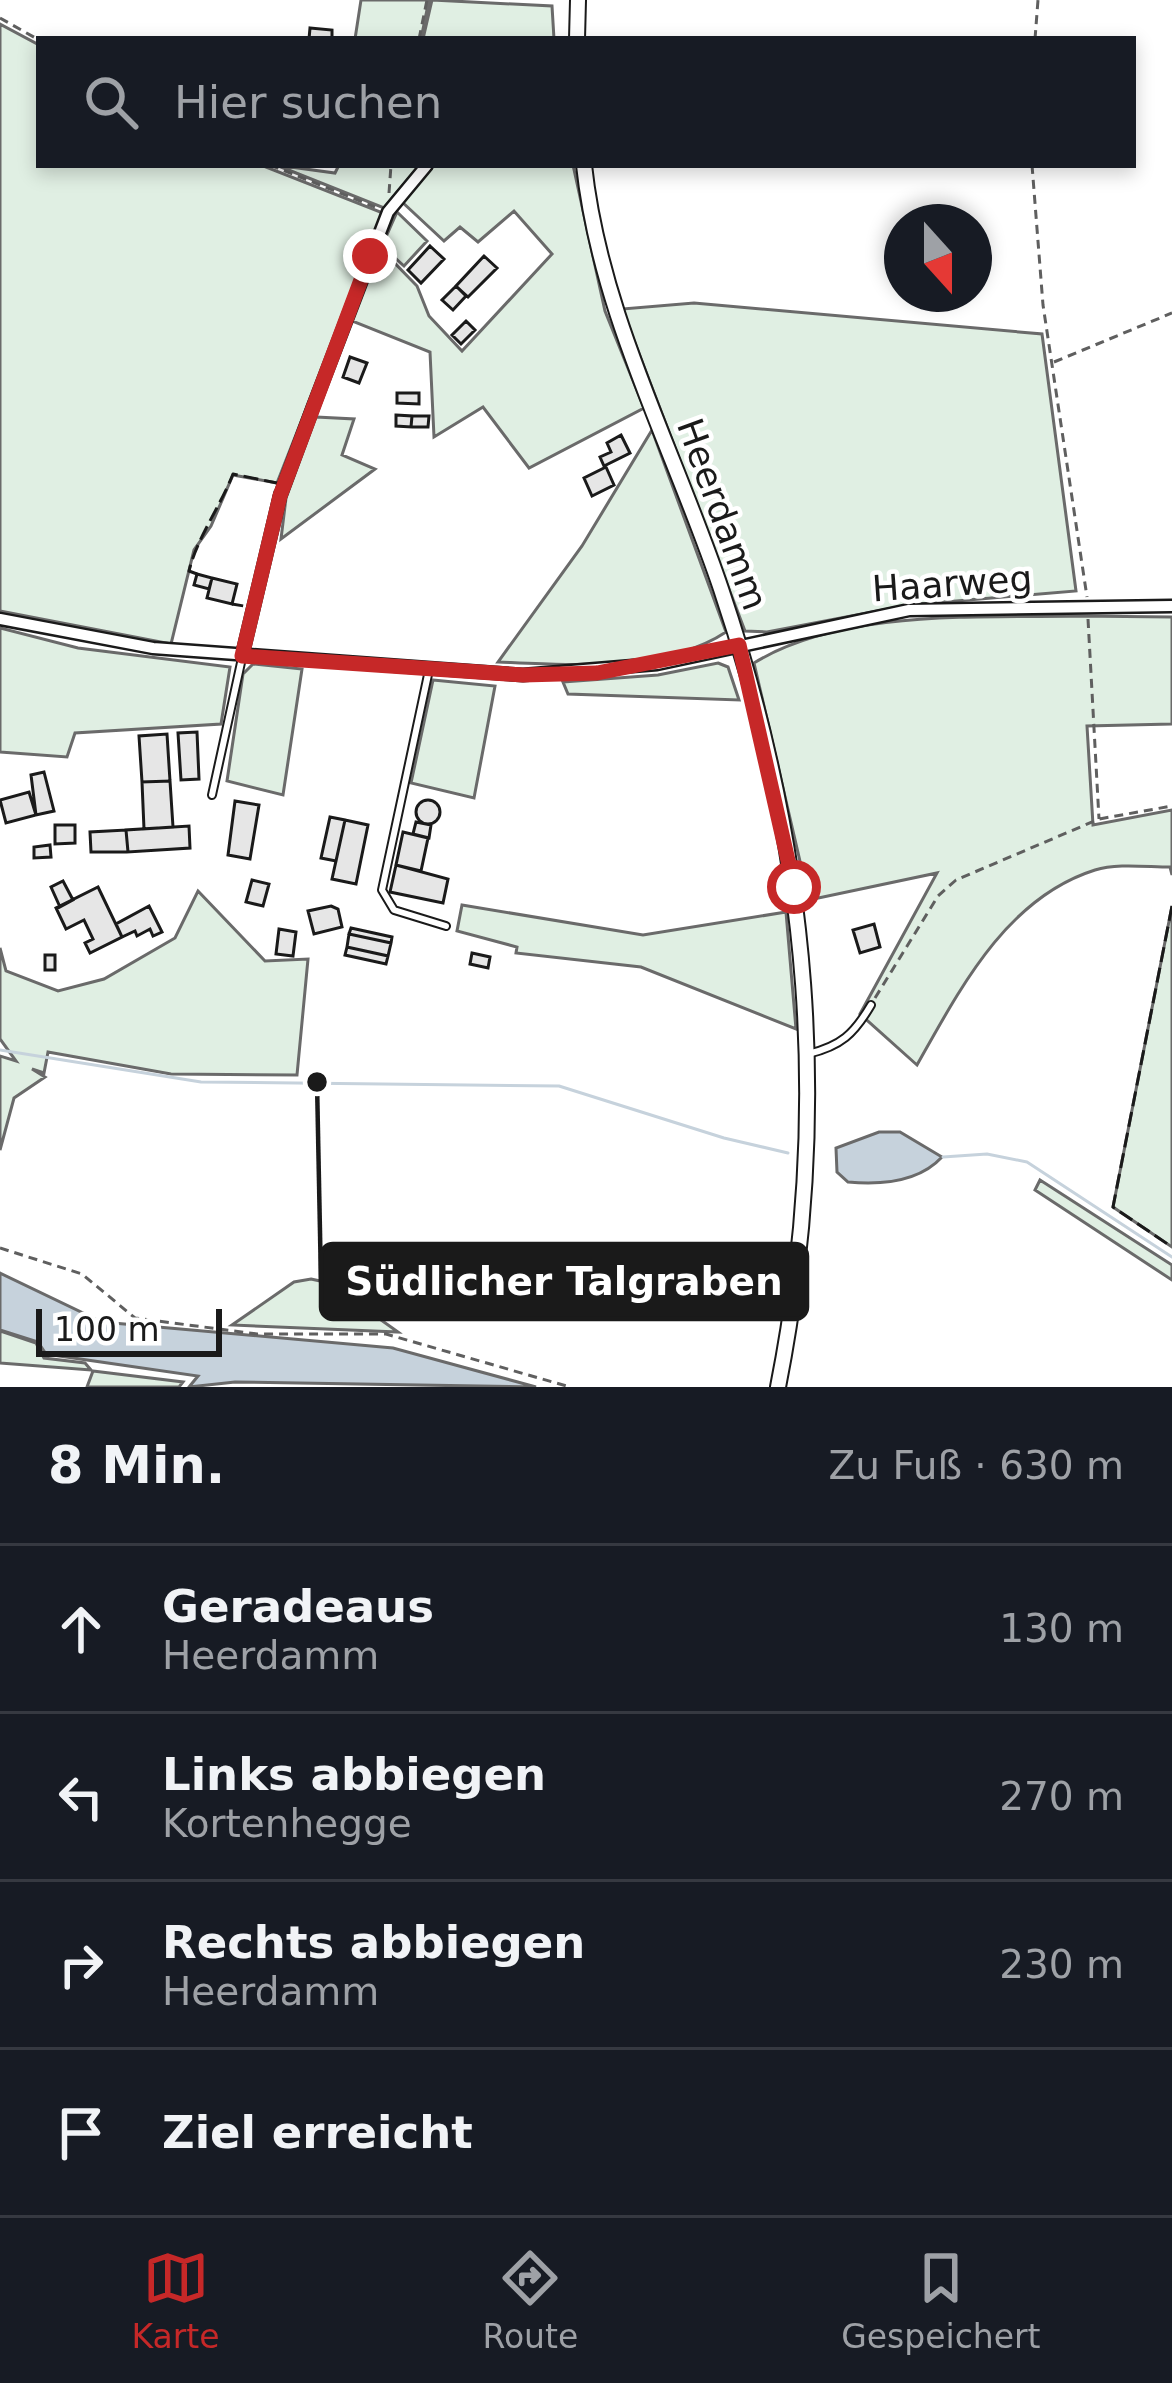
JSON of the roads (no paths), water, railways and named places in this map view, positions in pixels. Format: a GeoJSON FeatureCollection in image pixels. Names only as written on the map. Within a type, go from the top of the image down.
{"type":"FeatureCollection","features":[{"type":"Feature","properties":{"kind":"street"},"geometry":{"type":"LineString","coordinates":[[577,36],[578,0]]}},
{"type":"Feature","properties":{"kind":"street"},"geometry":{"type":"LineString","coordinates":[[242,656],[280,496],[388,212],[425,168]]}},
{"type":"Feature","properties":{"kind":"street","name":"Heerdamm"},"geometry":{"type":"LineString","coordinates":[[585,168],[616,308],[739,645],[788,848],[808,1054],[806,1214],[778,1387]]}},
{"type":"Feature","properties":{"kind":"street","name":"Haarweg"},"geometry":{"type":"LineString","coordinates":[[0,619],[153,648],[430,670],[597,673],[910,610],[1172,606]]}},
{"type":"Feature","properties":{"kind":"lane"},"geometry":{"type":"LineString","coordinates":[[212,795],[242,656]]}},
{"type":"Feature","properties":{"kind":"lane"},"geometry":{"type":"LineString","coordinates":[[430,670],[382,890],[394,910],[446,926]]}},
{"type":"Feature","properties":{"kind":"lane"},"geometry":{"type":"LineString","coordinates":[[808,1054],[837,1047],[856,1030],[871,1005]]}},
{"type":"Feature","properties":{"kind":"waterway"},"geometry":{"type":"LineString","coordinates":[[0,1050],[201,1082],[559,1086],[788,1153]]}},
{"type":"Feature","properties":{"kind":"waterway"},"geometry":{"type":"LineString","coordinates":[[943,1157],[987,1154],[1027,1162],[1172,1257]]}},
{"type":"Feature","properties":{"kind":"place","name":"Südlicher Talgraben"},"geometry":{"type":"Point","coordinates":[317,1082]}}]}
